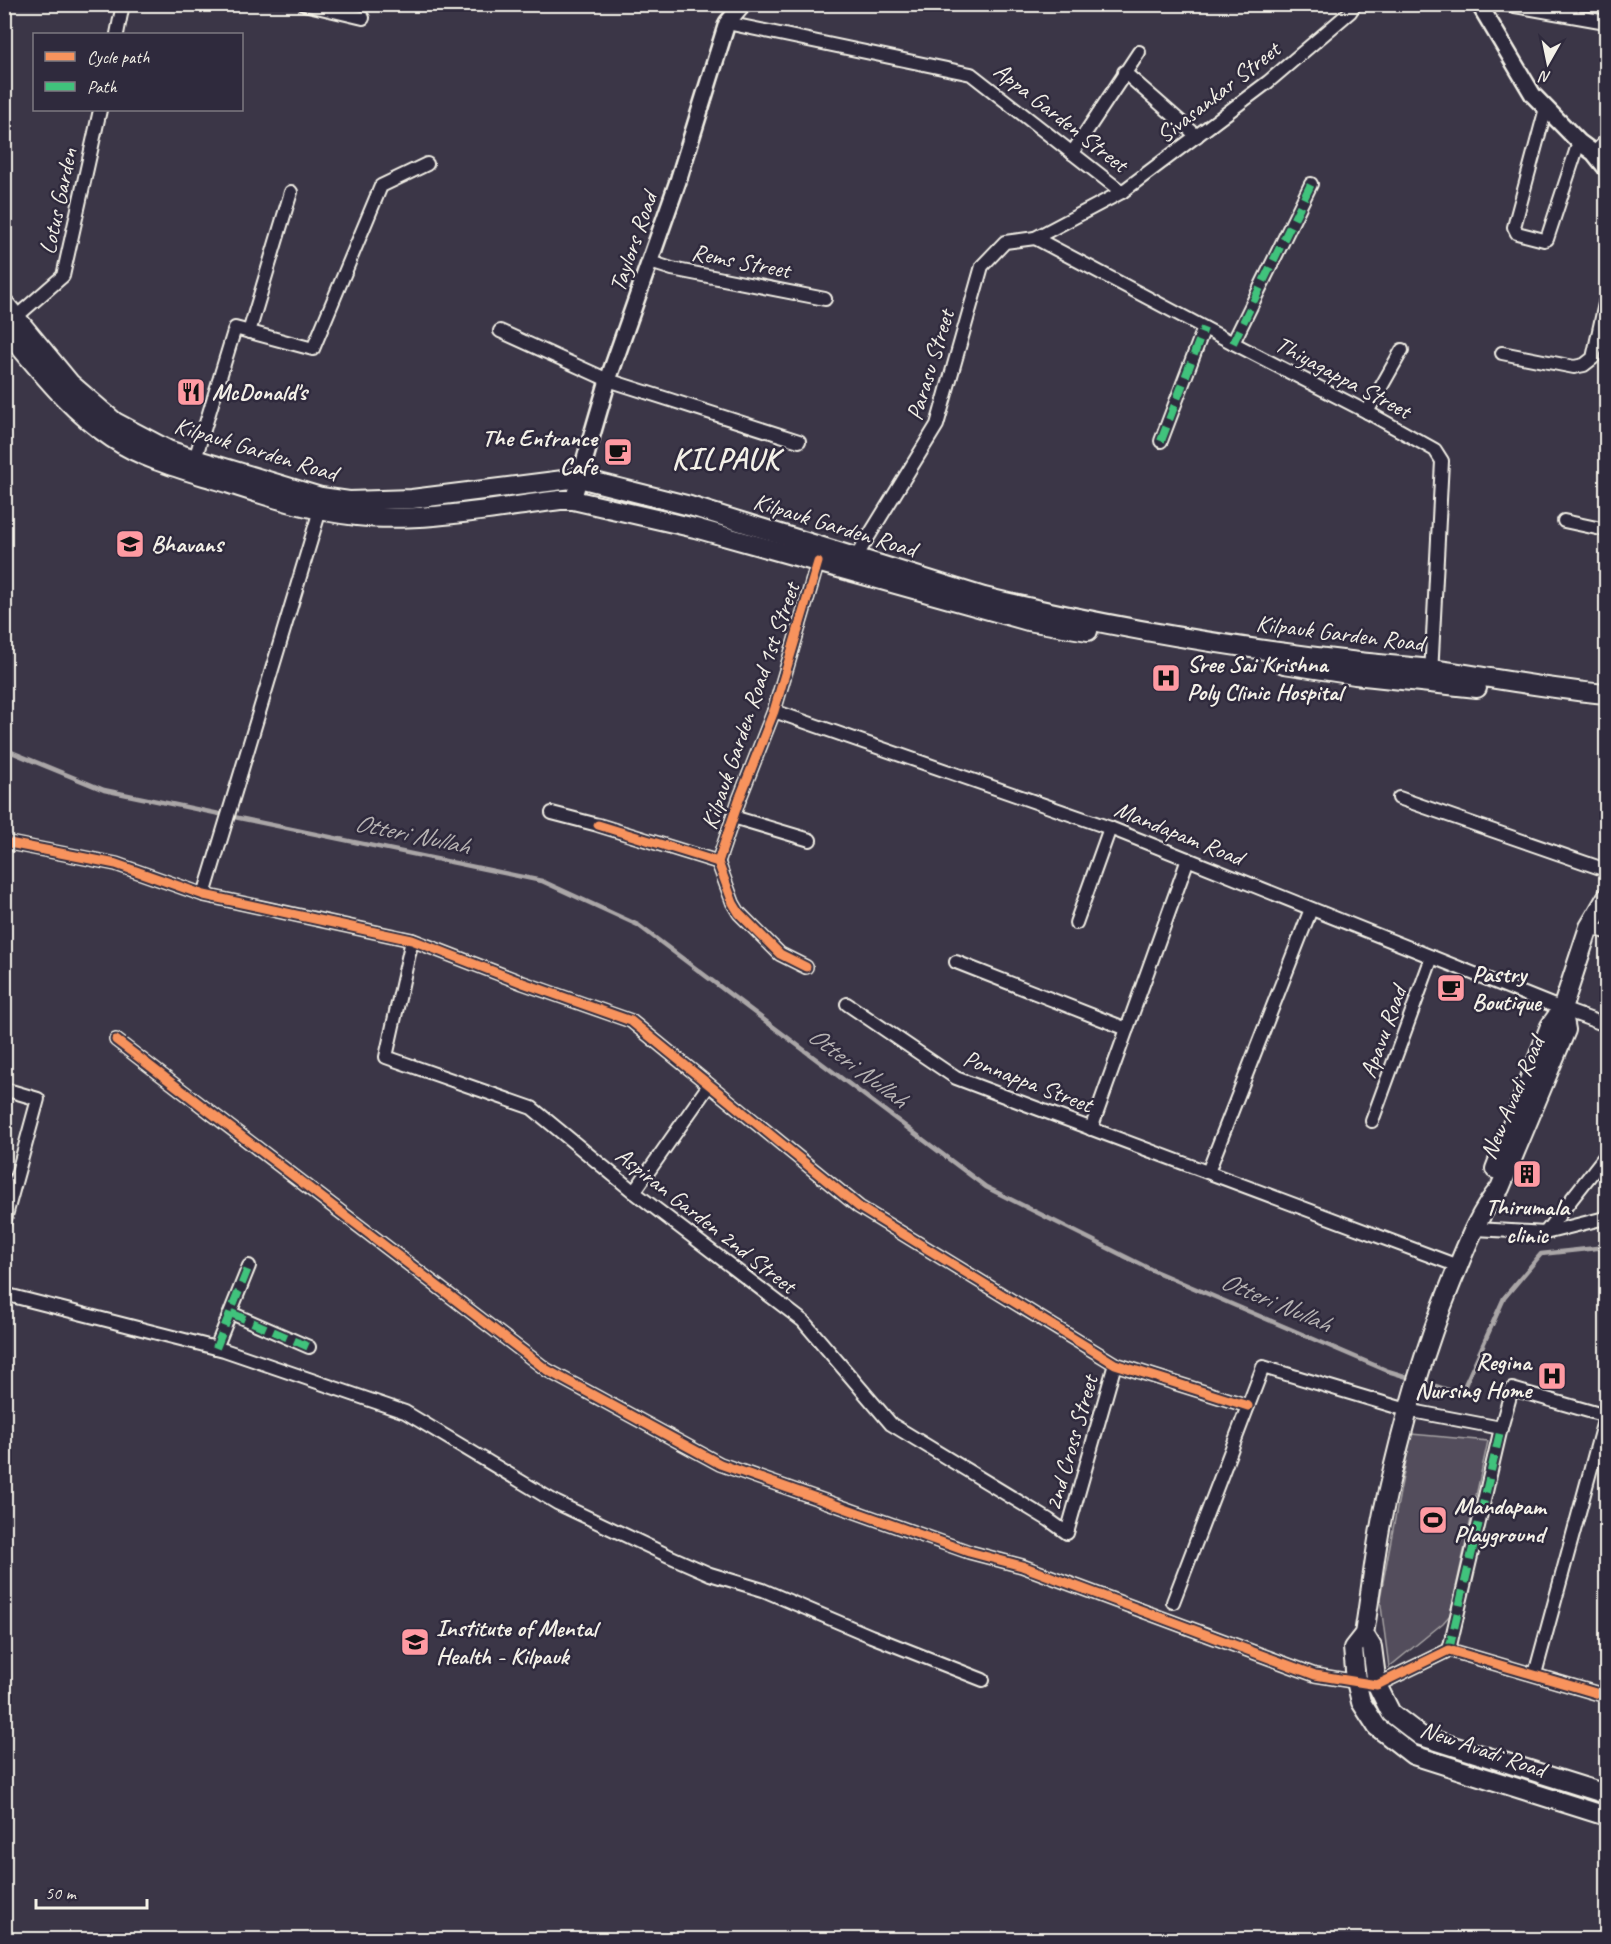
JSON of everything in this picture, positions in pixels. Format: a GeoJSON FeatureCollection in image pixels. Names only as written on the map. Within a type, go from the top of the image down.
{"type":"FeatureCollection","features":[{"type":"Feature","properties":{"kind":"main road","name":"Kilpauk Garden Road"},"geometry":{"type":"LineString","coordinates":[[8,316],[70,383],[115,422],[168,450],[321,497],[349,501],[412,499],[579,478],[690,506],[984,597],[1027,607],[1204,640],[1358,662],[1606,706]]}},
{"type":"Feature","properties":{"kind":"main road","name":"Kilpauk Garden Road"},"geometry":{"type":"LineString","coordinates":[[8,316],[49,384],[113,439],[160,462],[320,510],[357,516],[409,518],[573,500],[695,528],[1028,621],[1345,674],[1431,676],[1606,694]]}},
{"type":"Feature","properties":{"kind":"main road","name":"New Avadi Road"},"geometry":{"type":"LineString","coordinates":[[1606,898],[1598,929],[1562,1009],[1566,1030],[1500,1188],[1489,1200],[1433,1327],[1407,1410],[1384,1510],[1364,1634],[1353,1648],[1361,1702],[1377,1727],[1413,1755],[1606,1816]]}},
{"type":"Feature","properties":{"kind":"main road","name":"New Avadi Road"},"geometry":{"type":"LineString","coordinates":[[1364,1634],[1372,1647],[1377,1685],[1391,1713],[1421,1736],[1606,1794]]}},
{"type":"Feature","properties":{"kind":"street"},"geometry":{"type":"LineString","coordinates":[[117,33],[123,4]]}},
{"type":"Feature","properties":{"kind":"street"},"geometry":{"type":"LineString","coordinates":[[304,4],[363,18]]}},
{"type":"Feature","properties":{"kind":"street","name":"Taylors Road"},"geometry":{"type":"LineString","coordinates":[[573,500],[608,381],[678,181],[727,23],[743,4]]}},
{"type":"Feature","properties":{"kind":"street","name":"Sivasankar Street"},"geometry":{"type":"LineString","coordinates":[[1035,238],[1122,192],[1268,82],[1350,12],[1355,4]]}},
{"type":"Feature","properties":{"kind":"street"},"geometry":{"type":"LineString","coordinates":[[1479,4],[1533,95],[1579,142],[1594,153],[1606,168]]}},
{"type":"Feature","properties":{"kind":"street"},"geometry":{"type":"LineString","coordinates":[[1503,4],[1606,22]]}},
{"type":"Feature","properties":{"kind":"street","name":"Appa Garden Street"},"geometry":{"type":"LineString","coordinates":[[727,23],[971,75],[1122,192]]}},
{"type":"Feature","properties":{"kind":"street"},"geometry":{"type":"LineString","coordinates":[[1072,153],[1139,52]]}},
{"type":"Feature","properties":{"kind":"street"},"geometry":{"type":"LineString","coordinates":[[1124,72],[1197,136]]}},
{"type":"Feature","properties":{"kind":"street"},"geometry":{"type":"LineString","coordinates":[[1546,108],[1514,227],[1516,233],[1547,239],[1579,142]]}},
{"type":"Feature","properties":{"kind":"street","name":"Lotus Garden"},"geometry":{"type":"LineString","coordinates":[[8,316],[63,276],[100,111]]}},
{"type":"Feature","properties":{"kind":"street"},"geometry":{"type":"LineString","coordinates":[[1594,153],[1606,141]]}},
{"type":"Feature","properties":{"kind":"street"},"geometry":{"type":"LineString","coordinates":[[195,459],[235,328],[314,349],[381,186],[427,164]]}},
{"type":"Feature","properties":{"kind":"street"},"geometry":{"type":"LineString","coordinates":[[1233,344],[1311,184]]}},
{"type":"Feature","properties":{"kind":"street"},"geometry":{"type":"LineString","coordinates":[[249,332],[291,192]]}},
{"type":"Feature","properties":{"kind":"street","name":"Thiyagappa Street"},"geometry":{"type":"LineString","coordinates":[[1035,238],[1435,450],[1442,461],[1431,676]]}},
{"type":"Feature","properties":{"kind":"street","name":"Parasu Street"},"geometry":{"type":"LineString","coordinates":[[856,556],[937,425],[982,266],[1005,242],[1035,238]]}},
{"type":"Feature","properties":{"kind":"street","name":"Rems Street"},"geometry":{"type":"LineString","coordinates":[[650,262],[672,269],[825,299]]}},
{"type":"Feature","properties":{"kind":"street"},"geometry":{"type":"LineString","coordinates":[[1502,353],[1574,367],[1584,365],[1593,358],[1606,299]]}},
{"type":"Feature","properties":{"kind":"street"},"geometry":{"type":"LineString","coordinates":[[1161,441],[1203,328]]}},
{"type":"Feature","properties":{"kind":"street"},"geometry":{"type":"LineString","coordinates":[[500,331],[608,381],[798,441]]}},
{"type":"Feature","properties":{"kind":"street"},"geometry":{"type":"LineString","coordinates":[[1367,412],[1402,350]]}},
{"type":"Feature","properties":{"kind":"street"},"geometry":{"type":"LineString","coordinates":[[204,895],[320,510]]}},
{"type":"Feature","properties":{"kind":"street"},"geometry":{"type":"LineString","coordinates":[[1564,520],[1606,530]]}},
{"type":"Feature","properties":{"kind":"street","name":"Kilpauk Garden Road 1st Street"},"geometry":{"type":"LineString","coordinates":[[806,967],[780,954],[739,913],[718,862],[774,711],[818,562]]}},
{"type":"Feature","properties":{"kind":"street","name":"Mandapam Road"},"geometry":{"type":"LineString","coordinates":[[774,711],[1110,828],[1606,1025]]}},
{"type":"Feature","properties":{"kind":"street"},"geometry":{"type":"LineString","coordinates":[[1399,798],[1606,870]]}},
{"type":"Feature","properties":{"kind":"street","name":"Kilpauk Garden Road 1st Street"},"geometry":{"type":"LineString","coordinates":[[552,813],[718,862]]}},
{"type":"Feature","properties":{"kind":"street"},"geometry":{"type":"LineString","coordinates":[[733,817],[810,840]]}},
{"type":"Feature","properties":{"kind":"street"},"geometry":{"type":"LineString","coordinates":[[1076,923],[1110,828]]}},
{"type":"Feature","properties":{"kind":"street"},"geometry":{"type":"LineString","coordinates":[[4,842],[116,864],[204,895],[412,940],[630,1021],[859,1207],[1115,1364],[1248,1407]]}},
{"type":"Feature","properties":{"kind":"street"},"geometry":{"type":"LineString","coordinates":[[1091,1129],[1188,859]]}},
{"type":"Feature","properties":{"kind":"street"},"geometry":{"type":"LineString","coordinates":[[1208,1172],[1311,909]]}},
{"type":"Feature","properties":{"kind":"street","name":"Aspiran Garden 2nd Street"},"geometry":{"type":"LineString","coordinates":[[412,940],[386,1058],[532,1108],[634,1192],[803,1321],[891,1424],[1067,1533]]}},
{"type":"Feature","properties":{"kind":"street","name":"Apavu Road"},"geometry":{"type":"LineString","coordinates":[[1372,1121],[1432,957]]}},
{"type":"Feature","properties":{"kind":"street"},"geometry":{"type":"LineString","coordinates":[[956,962],[1127,1029]]}},
{"type":"Feature","properties":{"kind":"street","name":"Ponnappa Street"},"geometry":{"type":"LineString","coordinates":[[847,1004],[956,1078],[1458,1266]]}},
{"type":"Feature","properties":{"kind":"street"},"geometry":{"type":"LineString","coordinates":[[116,1041],[548,1370],[720,1464],[969,1552],[1022,1566],[1315,1676],[1356,1680],[1377,1685],[1449,1650],[1606,1696]]}},
{"type":"Feature","properties":{"kind":"street"},"geometry":{"type":"LineString","coordinates":[[634,1192],[709,1085]]}},
{"type":"Feature","properties":{"kind":"street"},"geometry":{"type":"LineString","coordinates":[[4,1089],[38,1099],[4,1223]]}},
{"type":"Feature","properties":{"kind":"street"},"geometry":{"type":"LineString","coordinates":[[1545,1233],[1606,1155]]}},
{"type":"Feature","properties":{"kind":"street"},"geometry":{"type":"LineString","coordinates":[[1476,1229],[1545,1233],[1601,1219],[1606,1220]]}},
{"type":"Feature","properties":{"kind":"street"},"geometry":{"type":"LineString","coordinates":[[216,1348],[249,1266]]}},
{"type":"Feature","properties":{"kind":"street"},"geometry":{"type":"LineString","coordinates":[[4,1294],[216,1348],[405,1412],[557,1503],[649,1547],[710,1574],[763,1590],[983,1680]]}},
{"type":"Feature","properties":{"kind":"street"},"geometry":{"type":"LineString","coordinates":[[231,1312],[309,1347]]}},
{"type":"Feature","properties":{"kind":"street","name":"2nd Cross Street"},"geometry":{"type":"LineString","coordinates":[[1067,1533],[1115,1364]]}},
{"type":"Feature","properties":{"kind":"street"},"geometry":{"type":"LineString","coordinates":[[1173,1602],[1263,1367],[1407,1410],[1501,1428]]}},
{"type":"Feature","properties":{"kind":"street"},"geometry":{"type":"LineString","coordinates":[[1449,1650],[1512,1389],[1606,1415],[1535,1674]]}},
{"type":"Feature","properties":{"kind":"shaded area","name":"Mandapam Playground"},"geometry":{"type":"Polygon","coordinates":[[[1411,1434],[1488,1441],[1450,1615],[1389,1667],[1380,1598],[1411,1434]]]}},
{"type":"Feature","properties":{"kind":"waterway","name":"Otteri Nullah"},"geometry":{"type":"LineString","coordinates":[[4,749],[104,790],[542,881],[638,925],[986,1187],[1152,1270],[1388,1371],[1414,1379]]}},
{"type":"Feature","properties":{"kind":"waterway","name":"Otteri Nullah"},"geometry":{"type":"LineString","coordinates":[[1422,1382],[1461,1394],[1504,1298],[1541,1254],[1606,1247]]}},
{"type":"Feature","properties":{"kind":"marked path"},"geometry":{"type":"LineString","coordinates":[[1233,343],[1311,184]]}},
{"type":"Feature","properties":{"kind":"marked path"},"geometry":{"type":"LineString","coordinates":[[1161,441],[1204,328]]}},
{"type":"Feature","properties":{"kind":"marked path"},"geometry":{"type":"LineString","coordinates":[[216,1348],[249,1266]]}},
{"type":"Feature","properties":{"kind":"marked path"},"geometry":{"type":"LineString","coordinates":[[231,1313],[309,1347]]}},
{"type":"Feature","properties":{"kind":"marked path"},"geometry":{"type":"LineString","coordinates":[[1449,1650],[1501,1428]]}},
{"type":"Feature","properties":{"kind":"cycle path"},"geometry":{"type":"LineString","coordinates":[[598,825],[718,862],[739,800],[774,711],[818,562]]}},
{"type":"Feature","properties":{"kind":"cycle path"},"geometry":{"type":"LineString","coordinates":[[4,842],[116,864],[204,895],[412,940],[523,983],[631,1021],[859,1207],[1115,1364],[1248,1406]]}},
{"type":"Feature","properties":{"kind":"cycle path"},"geometry":{"type":"LineString","coordinates":[[718,862],[739,913],[780,954],[806,967]]}},
{"type":"Feature","properties":{"kind":"cycle path"},"geometry":{"type":"LineString","coordinates":[[116,1040],[547,1370],[720,1464],[969,1552],[1022,1566],[1315,1675],[1377,1685],[1449,1650],[1606,1696]]}},
{"type":"Feature","properties":{"kind":"place","name":"McDonald's"},"geometry":{"type":"Point","coordinates":[191,392]}},
{"type":"Feature","properties":{"kind":"place","name":"The Entrance Cafe"},"geometry":{"type":"Point","coordinates":[618,452]}},
{"type":"Feature","properties":{"kind":"place","name":"Bhavans"},"geometry":{"type":"Point","coordinates":[130,544]}},
{"type":"Feature","properties":{"kind":"place","name":"Sree Sai Krishna Poly Clinic Hospital"},"geometry":{"type":"Point","coordinates":[1166,678]}},
{"type":"Feature","properties":{"kind":"place","name":"Pastry Boutique"},"geometry":{"type":"Point","coordinates":[1451,988]}},
{"type":"Feature","properties":{"kind":"place","name":"Thirumala clinic"},"geometry":{"type":"Point","coordinates":[1527,1174]}},
{"type":"Feature","properties":{"kind":"place","name":"Regina Nursing Home"},"geometry":{"type":"Point","coordinates":[1552,1376]}},
{"type":"Feature","properties":{"kind":"place","name":"Mandapam Playground"},"geometry":{"type":"Point","coordinates":[1433,1520]}},
{"type":"Feature","properties":{"kind":"place","name":"Institute of Mental Health - Kilpauk"},"geometry":{"type":"Point","coordinates":[415,1642]}},
{"type":"Feature","properties":{"kind":"district","name":"KILPAUK"},"geometry":{"type":"Point","coordinates":[726,459]}}]}
